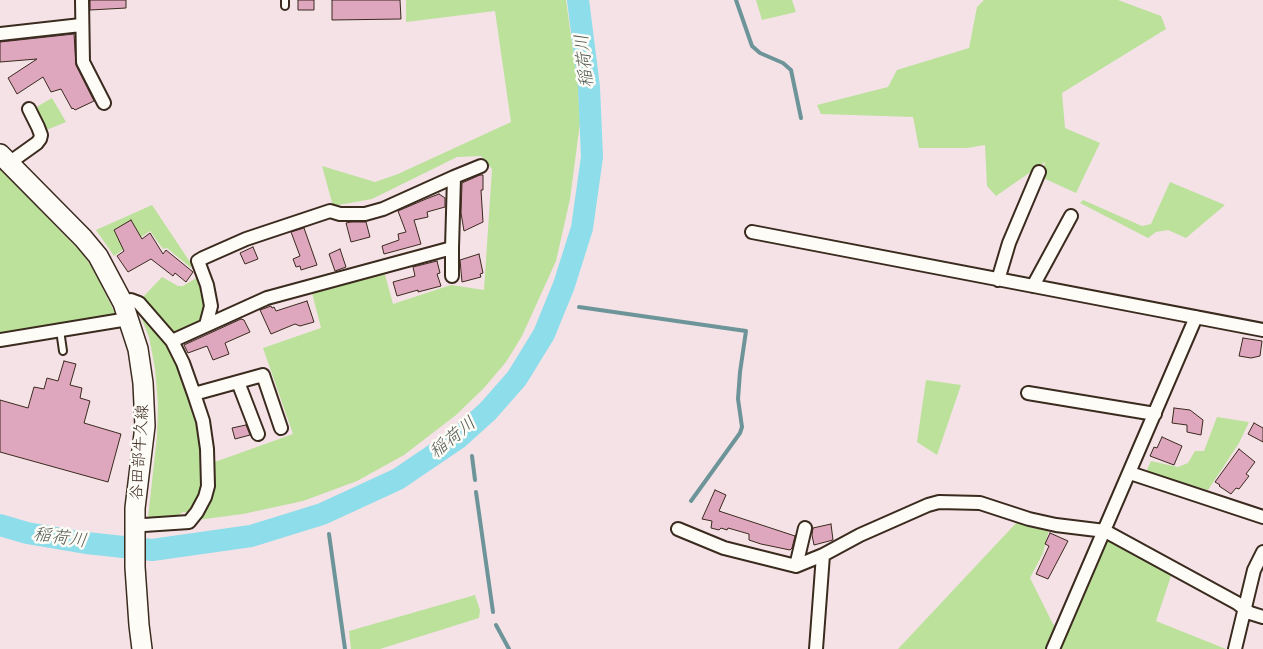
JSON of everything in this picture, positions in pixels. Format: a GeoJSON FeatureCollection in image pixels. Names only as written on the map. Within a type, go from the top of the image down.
{"type":"FeatureCollection","features":[{"type":"Feature","properties":{"kind":"main road","name":"谷田部牛久線"},"geometry":{"type":"LineString","coordinates":[[5,158],[84,238],[98,256],[125,311],[138,349],[144,383],[145,426],[134,527],[134,567],[142,649]]}},
{"type":"Feature","properties":{"kind":"street"},"geometry":{"type":"LineString","coordinates":[[82,0],[83,62],[104,103]]}},
{"type":"Feature","properties":{"kind":"street"},"geometry":{"type":"LineString","coordinates":[[0,34],[82,25]]}},
{"type":"Feature","properties":{"kind":"street"},"geometry":{"type":"LineString","coordinates":[[5,158],[37,143],[40,139],[41,135],[29,109]]}},
{"type":"Feature","properties":{"kind":"street"},"geometry":{"type":"LineString","coordinates":[[206,325],[211,306],[198,262],[203,258],[246,239],[330,211],[340,214],[365,214],[383,209],[481,166]]}},
{"type":"Feature","properties":{"kind":"street"},"geometry":{"type":"LineString","coordinates":[[998,280],[1010,242],[1039,172]]}},
{"type":"Feature","properties":{"kind":"street"},"geometry":{"type":"LineString","coordinates":[[452,276],[454,177]]}},
{"type":"Feature","properties":{"kind":"street"},"geometry":{"type":"LineString","coordinates":[[1033,286],[1071,216]]}},
{"type":"Feature","properties":{"kind":"street"},"geometry":{"type":"LineString","coordinates":[[752,232],[1263,330]]}},
{"type":"Feature","properties":{"kind":"street"},"geometry":{"type":"LineString","coordinates":[[172,341],[267,298],[452,248]]}},
{"type":"Feature","properties":{"kind":"street"},"geometry":{"type":"LineString","coordinates":[[0,340],[60,330],[125,311],[131,300],[139,303],[172,341],[183,363],[202,421],[208,448],[208,486],[205,497],[189,522],[134,527]]}},
{"type":"Feature","properties":{"kind":"street"},"geometry":{"type":"LineString","coordinates":[[1053,649],[1196,317]]}},
{"type":"Feature","properties":{"kind":"street"},"geometry":{"type":"LineString","coordinates":[[194,394],[263,375],[281,428]]}},
{"type":"Feature","properties":{"kind":"street"},"geometry":{"type":"LineString","coordinates":[[238,382],[258,434]]}},
{"type":"Feature","properties":{"kind":"street"},"geometry":{"type":"LineString","coordinates":[[1028,393],[1155,414]]}},
{"type":"Feature","properties":{"kind":"street"},"geometry":{"type":"LineString","coordinates":[[1130,472],[1263,517]]}},
{"type":"Feature","properties":{"kind":"street"},"geometry":{"type":"LineString","coordinates":[[678,529],[724,548],[796,566],[928,505],[939,502],[980,503],[1029,519],[1056,525],[1104,530],[1237,602],[1250,613],[1263,617]]}},
{"type":"Feature","properties":{"kind":"street"},"geometry":{"type":"LineString","coordinates":[[796,566],[805,528]]}},
{"type":"Feature","properties":{"kind":"street"},"geometry":{"type":"LineString","coordinates":[[1235,649],[1254,570],[1263,552]]}},
{"type":"Feature","properties":{"kind":"street"},"geometry":{"type":"LineString","coordinates":[[816,649],[823,555]]}},
{"type":"Feature","properties":{"kind":"lane"},"geometry":{"type":"LineString","coordinates":[[60,330],[63,351]]}},
{"type":"Feature","properties":{"kind":"green space"},"geometry":{"type":"Polygon","coordinates":[[[406,0],[566,0],[578,87],[580,123],[570,199],[556,261],[522,336],[506,362],[484,388],[456,415],[404,455],[357,481],[303,501],[243,514],[197,520],[212,463],[293,434],[263,348],[321,328],[312,293],[384,271],[393,304],[451,285],[484,290],[492,169],[481,156],[457,157],[372,199],[333,206],[322,166],[375,182],[398,174],[511,122],[495,11],[406,22],[406,0]]]}},
{"type":"Feature","properties":{"kind":"green space"},"geometry":{"type":"Polygon","coordinates":[[[756,0],[792,0],[796,12],[762,20],[756,0]]]}},
{"type":"Feature","properties":{"kind":"green space"},"geometry":{"type":"Polygon","coordinates":[[[984,0],[1118,0],[1161,16],[1166,29],[1062,93],[1065,128],[1100,143],[1076,193],[1041,177],[1045,162],[996,196],[987,186],[985,145],[967,148],[919,148],[913,117],[821,114],[817,105],[888,87],[897,70],[969,48],[977,7],[984,0]]]}},
{"type":"Feature","properties":{"kind":"green space"},"geometry":{"type":"Polygon","coordinates":[[[52,98],[66,122],[44,131],[33,109],[52,98]]]}},
{"type":"Feature","properties":{"kind":"green space"},"geometry":{"type":"Polygon","coordinates":[[[0,169],[82,253],[93,269],[115,313],[80,322],[0,333],[0,169]]]}},
{"type":"Feature","properties":{"kind":"green space"},"geometry":{"type":"Polygon","coordinates":[[[1170,182],[1225,205],[1186,238],[1168,230],[1156,232],[1148,238],[1080,203],[1083,200],[1142,226],[1151,224],[1170,182]]]}},
{"type":"Feature","properties":{"kind":"green space"},"geometry":{"type":"Polygon","coordinates":[[[152,205],[192,265],[191,268],[167,248],[163,249],[150,231],[114,256],[96,230],[152,205]]]}},
{"type":"Feature","properties":{"kind":"green space"},"geometry":{"type":"Polygon","coordinates":[[[162,277],[178,286],[183,286],[198,277],[208,307],[202,321],[173,336],[143,297],[162,277]]]}},
{"type":"Feature","properties":{"kind":"green space"},"geometry":{"type":"Polygon","coordinates":[[[139,312],[163,338],[179,362],[198,425],[204,477],[201,497],[190,513],[183,512],[174,518],[148,518],[157,436],[158,405],[155,368],[149,337],[139,312]]]}},
{"type":"Feature","properties":{"kind":"green space"},"geometry":{"type":"Polygon","coordinates":[[[926,380],[961,385],[937,455],[917,442],[926,380]]]}},
{"type":"Feature","properties":{"kind":"green space"},"geometry":{"type":"Polygon","coordinates":[[[1217,417],[1249,422],[1239,443],[1208,490],[1146,472],[1151,461],[1178,467],[1188,463],[1195,451],[1204,451],[1217,417]]]}},
{"type":"Feature","properties":{"kind":"green space"},"geometry":{"type":"Polygon","coordinates":[[[1018,521],[1049,530],[1043,553],[1030,578],[1053,624],[1058,628],[1049,649],[898,649],[1018,521]]]}},
{"type":"Feature","properties":{"kind":"green space"},"geometry":{"type":"Polygon","coordinates":[[[1110,541],[1172,573],[1156,621],[1226,649],[1061,649],[1103,543],[1110,541]]]}},
{"type":"Feature","properties":{"kind":"green space"},"geometry":{"type":"Polygon","coordinates":[[[475,595],[480,610],[479,618],[380,649],[351,649],[349,631],[475,595]]]}},
{"type":"Feature","properties":{"kind":"building"},"geometry":{"type":"Polygon","coordinates":[[[90,0],[126,0],[126,8],[90,10],[90,0]]]}},
{"type":"Feature","properties":{"kind":"building"},"geometry":{"type":"Polygon","coordinates":[[[298,0],[314,0],[314,10],[298,10],[298,0]]]}},
{"type":"Feature","properties":{"kind":"building"},"geometry":{"type":"Polygon","coordinates":[[[332,0],[400,0],[401,19],[332,20],[332,0]]]}},
{"type":"Feature","properties":{"kind":"building"},"geometry":{"type":"Polygon","coordinates":[[[74,34],[76,65],[94,101],[75,110],[72,109],[61,89],[51,92],[43,77],[17,94],[8,78],[37,59],[0,62],[0,42],[74,34]]]}},
{"type":"Feature","properties":{"kind":"building"},"geometry":{"type":"Polygon","coordinates":[[[483,175],[483,190],[481,190],[483,222],[464,231],[461,213],[462,183],[483,175]]]}},
{"type":"Feature","properties":{"kind":"building"},"geometry":{"type":"Polygon","coordinates":[[[439,194],[445,198],[445,207],[427,212],[428,217],[414,220],[421,244],[384,254],[382,246],[399,240],[398,234],[406,232],[398,211],[439,194]]]}},
{"type":"Feature","properties":{"kind":"building"},"geometry":{"type":"Polygon","coordinates":[[[131,220],[142,239],[150,233],[163,254],[166,250],[193,272],[186,282],[175,273],[173,276],[151,259],[128,272],[117,256],[124,251],[114,230],[131,220]]]}},
{"type":"Feature","properties":{"kind":"building"},"geometry":{"type":"Polygon","coordinates":[[[366,222],[370,237],[351,242],[346,223],[366,222]]]}},
{"type":"Feature","properties":{"kind":"building"},"geometry":{"type":"Polygon","coordinates":[[[304,228],[317,265],[301,270],[300,266],[296,267],[293,259],[300,256],[291,232],[304,228]]]}},
{"type":"Feature","properties":{"kind":"building"},"geometry":{"type":"Polygon","coordinates":[[[253,247],[258,259],[245,264],[240,253],[253,247]]]}},
{"type":"Feature","properties":{"kind":"building"},"geometry":{"type":"Polygon","coordinates":[[[340,249],[346,267],[335,271],[329,254],[340,249]]]}},
{"type":"Feature","properties":{"kind":"building"},"geometry":{"type":"Polygon","coordinates":[[[479,254],[483,273],[480,274],[481,277],[462,282],[460,260],[479,254]]]}},
{"type":"Feature","properties":{"kind":"building"},"geometry":{"type":"Polygon","coordinates":[[[437,261],[440,273],[437,274],[441,286],[397,296],[393,282],[415,276],[413,267],[437,261]]]}},
{"type":"Feature","properties":{"kind":"building"},"geometry":{"type":"Polygon","coordinates":[[[307,301],[314,322],[300,326],[295,324],[271,334],[260,310],[271,306],[276,311],[307,301]]]}},
{"type":"Feature","properties":{"kind":"building"},"geometry":{"type":"Polygon","coordinates":[[[241,319],[244,320],[250,332],[225,343],[229,354],[213,360],[207,346],[188,353],[184,345],[241,319]]]}},
{"type":"Feature","properties":{"kind":"building"},"geometry":{"type":"Polygon","coordinates":[[[1243,338],[1262,341],[1260,356],[1251,358],[1239,356],[1243,338]]]}},
{"type":"Feature","properties":{"kind":"building"},"geometry":{"type":"Polygon","coordinates":[[[64,361],[76,364],[70,385],[82,388],[80,398],[90,401],[84,423],[121,434],[108,482],[0,452],[0,400],[28,408],[34,387],[44,389],[47,378],[58,381],[64,361]]]}},
{"type":"Feature","properties":{"kind":"building"},"geometry":{"type":"Polygon","coordinates":[[[1174,408],[1190,410],[1203,420],[1201,435],[1187,432],[1187,425],[1172,423],[1174,408]]]}},
{"type":"Feature","properties":{"kind":"building"},"geometry":{"type":"Polygon","coordinates":[[[1254,423],[1263,428],[1263,442],[1248,434],[1254,423]]]}},
{"type":"Feature","properties":{"kind":"building"},"geometry":{"type":"Polygon","coordinates":[[[246,425],[250,435],[235,439],[232,428],[246,425]]]}},
{"type":"Feature","properties":{"kind":"building"},"geometry":{"type":"Polygon","coordinates":[[[1162,437],[1182,446],[1174,465],[1150,456],[1154,447],[1157,448],[1162,437]]]}},
{"type":"Feature","properties":{"kind":"building"},"geometry":{"type":"Polygon","coordinates":[[[1239,449],[1255,462],[1246,474],[1249,476],[1239,489],[1236,488],[1231,494],[1215,482],[1239,449]]]}},
{"type":"Feature","properties":{"kind":"building"},"geometry":{"type":"Polygon","coordinates":[[[715,490],[726,495],[719,511],[795,536],[792,548],[790,550],[761,544],[749,540],[749,534],[728,528],[727,530],[721,528],[719,530],[711,528],[712,521],[702,519],[715,490]]]}},
{"type":"Feature","properties":{"kind":"building"},"geometry":{"type":"Polygon","coordinates":[[[831,524],[833,540],[814,545],[813,528],[831,524]]]}},
{"type":"Feature","properties":{"kind":"building"},"geometry":{"type":"Polygon","coordinates":[[[1050,533],[1068,541],[1048,579],[1036,574],[1049,546],[1045,544],[1050,533]]]}},
{"type":"Feature","properties":{"kind":"waterway","name":"稲荷川"},"geometry":{"type":"LineString","coordinates":[[0,525],[27,533],[86,543],[152,550],[251,536],[322,514],[398,479],[457,439],[488,411],[517,378],[544,334],[564,285],[582,228],[592,157],[589,87],[578,0]]}},
{"type":"Feature","properties":{"kind":"waterway"},"geometry":{"type":"LineString","coordinates":[[736,0],[752,46],[760,53],[783,63],[791,70],[801,118]]}},
{"type":"Feature","properties":{"kind":"waterway"},"geometry":{"type":"LineString","coordinates":[[579,307],[746,331],[738,399],[742,427],[740,433],[691,501]]}},
{"type":"Feature","properties":{"kind":"waterway"},"geometry":{"type":"LineString","coordinates":[[472,456],[475,480]]}},
{"type":"Feature","properties":{"kind":"waterway"},"geometry":{"type":"LineString","coordinates":[[476,492],[493,612]]}},
{"type":"Feature","properties":{"kind":"waterway"},"geometry":{"type":"LineString","coordinates":[[329,534],[345,649]]}},
{"type":"Feature","properties":{"kind":"waterway"},"geometry":{"type":"LineString","coordinates":[[496,625],[509,649]]}}]}
